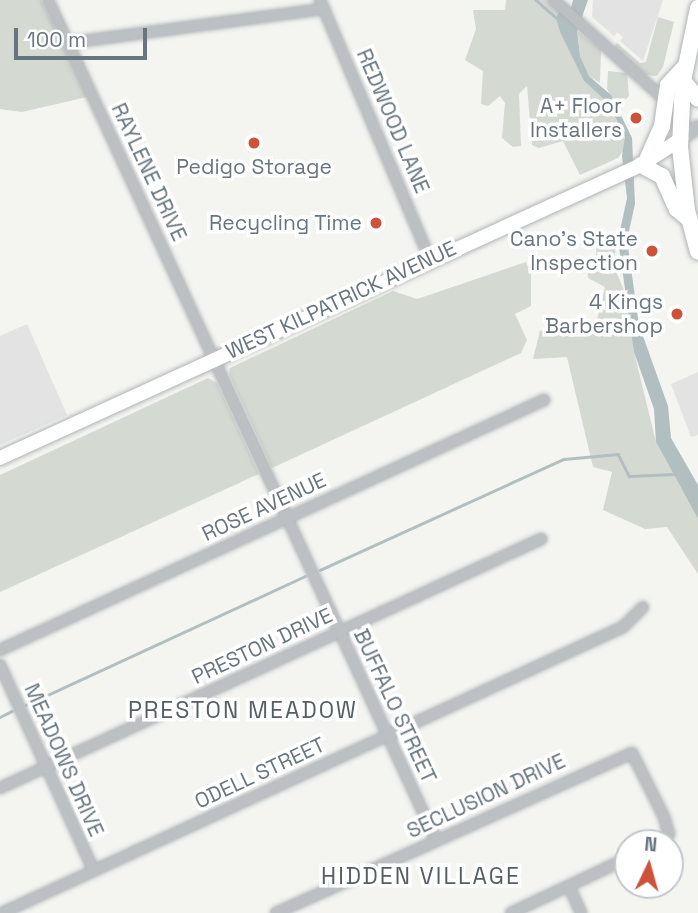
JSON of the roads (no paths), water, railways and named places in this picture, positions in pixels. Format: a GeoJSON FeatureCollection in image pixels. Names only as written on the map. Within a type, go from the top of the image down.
{"type":"FeatureCollection","features":[{"type":"Feature","properties":{"kind":"main road"},"geometry":{"type":"LineString","coordinates":[[698,8],[684,74],[681,139],[689,219],[698,252]]}},
{"type":"Feature","properties":{"kind":"main road"},"geometry":{"type":"LineString","coordinates":[[684,74],[698,99]]}},
{"type":"Feature","properties":{"kind":"main road"},"geometry":{"type":"LineString","coordinates":[[684,74],[668,85],[661,131],[644,164],[662,176],[677,209],[689,219]]}},
{"type":"Feature","properties":{"kind":"main road","name":"WEST KILPATRICK AVENUE"},"geometry":{"type":"LineString","coordinates":[[0,458],[430,259],[644,164],[681,139]]}},
{"type":"Feature","properties":{"kind":"street","name":"RAYLENE DRIVE"},"geometry":{"type":"LineString","coordinates":[[48,0],[215,359]]}},
{"type":"Feature","properties":{"kind":"street"},"geometry":{"type":"LineString","coordinates":[[554,0],[666,101]]}},
{"type":"Feature","properties":{"kind":"street"},"geometry":{"type":"LineString","coordinates":[[68,43],[322,5]]}},
{"type":"Feature","properties":{"kind":"street","name":"REDWOOD LANE"},"geometry":{"type":"LineString","coordinates":[[322,5],[430,259]]}},
{"type":"Feature","properties":{"kind":"street"},"geometry":{"type":"LineString","coordinates":[[681,139],[698,127]]}},
{"type":"Feature","properties":{"kind":"street","name":"BUFFALO STREET"},"geometry":{"type":"LineString","coordinates":[[215,359],[436,840]]}},
{"type":"Feature","properties":{"kind":"street","name":"ROSE AVENUE"},"geometry":{"type":"LineString","coordinates":[[0,650],[544,400]]}},
{"type":"Feature","properties":{"kind":"street","name":"PRESTON DRIVE"},"geometry":{"type":"LineString","coordinates":[[0,788],[541,539]]}},
{"type":"Feature","properties":{"kind":"street","name":"ODELL STREET"},"geometry":{"type":"LineString","coordinates":[[2,913],[623,627],[643,607]]}},
{"type":"Feature","properties":{"kind":"street","name":"MEADOWS DRIVE"},"geometry":{"type":"LineString","coordinates":[[0,665],[94,871]]}},
{"type":"Feature","properties":{"kind":"street","name":"SECLUSION DRIVE"},"geometry":{"type":"LineString","coordinates":[[276,913],[632,753],[667,829]]}},
{"type":"Feature","properties":{"kind":"street"},"geometry":{"type":"LineString","coordinates":[[511,913],[614,865]]}},
{"type":"Feature","properties":{"kind":"street"},"geometry":{"type":"LineString","coordinates":[[569,886],[581,913]]}},
{"type":"Feature","properties":{"kind":"waterway"},"geometry":{"type":"LineString","coordinates":[[536,0],[558,19]]}},
{"type":"Feature","properties":{"kind":"waterway"},"geometry":{"type":"LineString","coordinates":[[320,570],[564,459],[618,454],[629,476],[674,474]]}},
{"type":"Feature","properties":{"kind":"waterway"},"geometry":{"type":"LineString","coordinates":[[26,705],[305,576]]}},
{"type":"Feature","properties":{"kind":"waterway"},"geometry":{"type":"LineString","coordinates":[[0,717],[12,711]]}},
{"type":"Feature","properties":{"kind":"place","name":"A+ Floor Installers"},"geometry":{"type":"Point","coordinates":[636,118]}},
{"type":"Feature","properties":{"kind":"place","name":"Pedigo Storage"},"geometry":{"type":"Point","coordinates":[254,143]}},
{"type":"Feature","properties":{"kind":"place","name":"Recycling Time"},"geometry":{"type":"Point","coordinates":[376,223]}},
{"type":"Feature","properties":{"kind":"place","name":"Cano's State Inspection"},"geometry":{"type":"Point","coordinates":[652,251]}},
{"type":"Feature","properties":{"kind":"place","name":"4 Kings Barbershop"},"geometry":{"type":"Point","coordinates":[677,314]}},
{"type":"Feature","properties":{"kind":"district","name":"PRESTON MEADOW"},"geometry":{"type":"Point","coordinates":[243,710]}},
{"type":"Feature","properties":{"kind":"district","name":"HIDDEN VILLAGE"},"geometry":{"type":"Point","coordinates":[421,876]}}]}
